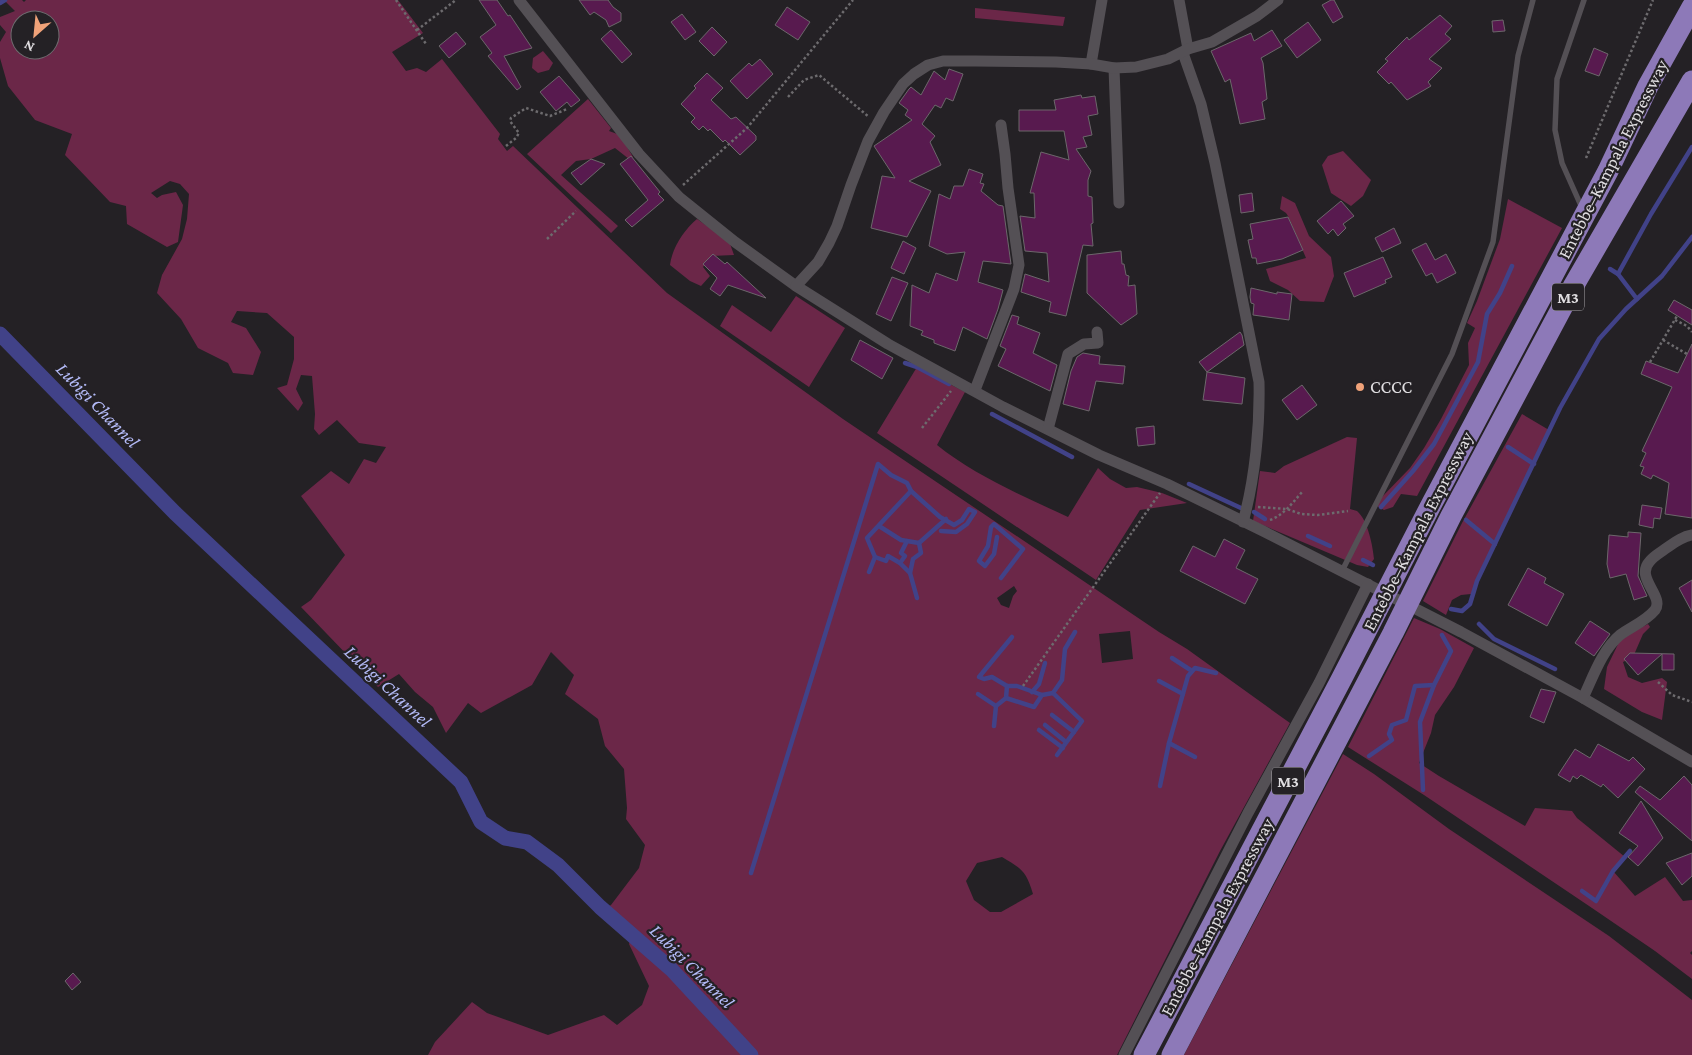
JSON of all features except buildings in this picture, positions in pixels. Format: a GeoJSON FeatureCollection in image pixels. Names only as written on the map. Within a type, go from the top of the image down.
{"type":"FeatureCollection","features":[{"type":"Feature","properties":{"kind":"highway","name":"Entebbe–Kampala Expressway"},"geometry":{"type":"LineString","coordinates":[[1144,1055],[1585,214],[1648,86],[1692,7]]}},
{"type":"Feature","properties":{"kind":"highway","name":"Entebbe–Kampala Expressway"},"geometry":{"type":"LineString","coordinates":[[1172,1055],[1393,633],[1451,516],[1574,285],[1692,81]]}},
{"type":"Feature","properties":{"kind":"street"},"geometry":{"type":"LineString","coordinates":[[519,0],[638,154],[674,192],[735,242],[796,286],[888,344],[958,382],[1099,455],[1167,484],[1461,632],[1583,698],[1692,762]]}},
{"type":"Feature","properties":{"kind":"street"},"geometry":{"type":"LineString","coordinates":[[1092,64],[1102,0]]}},
{"type":"Feature","properties":{"kind":"street"},"geometry":{"type":"LineString","coordinates":[[1180,0],[1186,51],[1215,163],[1259,382],[1260,407],[1247,507],[1243,522]]}},
{"type":"Feature","properties":{"kind":"street"},"geometry":{"type":"LineString","coordinates":[[796,286],[818,262],[829,243],[868,141],[878,123],[904,84],[914,74],[928,65],[943,61],[975,61],[1092,64],[1114,68],[1136,67],[1168,59],[1212,42],[1257,16],[1278,0]]}},
{"type":"Feature","properties":{"kind":"street"},"geometry":{"type":"LineString","coordinates":[[1114,68],[1119,203]]}},
{"type":"Feature","properties":{"kind":"street"},"geometry":{"type":"LineString","coordinates":[[975,390],[1011,297],[1019,265],[1001,125]]}},
{"type":"Feature","properties":{"kind":"street"},"geometry":{"type":"LineString","coordinates":[[1048,429],[1068,354],[1084,344],[1098,343],[1097,332]]}},
{"type":"Feature","properties":{"kind":"street"},"geometry":{"type":"LineString","coordinates":[[1583,698],[1599,664],[1619,636],[1655,609],[1657,603],[1644,571],[1649,561],[1684,536],[1692,535]]}},
{"type":"Feature","properties":{"kind":"street"},"geometry":{"type":"LineString","coordinates":[[1124,1055],[1248,812],[1318,683],[1368,584]]}},
{"type":"Feature","properties":{"kind":"lane"},"geometry":{"type":"LineString","coordinates":[[1342,571],[1452,354],[1493,242],[1518,56],[1534,0]]}},
{"type":"Feature","properties":{"kind":"lane"},"geometry":{"type":"LineString","coordinates":[[1584,0],[1557,79],[1555,130],[1562,163],[1585,214]]}},
{"type":"Feature","properties":{"kind":"path"},"geometry":{"type":"LineString","coordinates":[[396,0],[426,44]]}},
{"type":"Feature","properties":{"kind":"path"},"geometry":{"type":"LineString","coordinates":[[416,30],[456,0]]}},
{"type":"Feature","properties":{"kind":"path"},"geometry":{"type":"LineString","coordinates":[[674,192],[747,128],[853,0]]}},
{"type":"Feature","properties":{"kind":"path"},"geometry":{"type":"LineString","coordinates":[[1586,158],[1653,0]]}},
{"type":"Feature","properties":{"kind":"path"},"geometry":{"type":"LineString","coordinates":[[788,98],[804,80],[819,75],[838,89],[861,112],[878,123]]}},
{"type":"Feature","properties":{"kind":"path"},"geometry":{"type":"LineString","coordinates":[[506,146],[516,138],[518,133],[510,121],[511,118],[526,108],[550,116],[567,108]]}},
{"type":"Feature","properties":{"kind":"path"},"geometry":{"type":"LineString","coordinates":[[547,239],[576,211]]}},
{"type":"Feature","properties":{"kind":"path"},"geometry":{"type":"LineString","coordinates":[[1650,362],[1677,316]]}},
{"type":"Feature","properties":{"kind":"path"},"geometry":{"type":"LineString","coordinates":[[1675,320],[1687,326],[1692,332]]}},
{"type":"Feature","properties":{"kind":"path"},"geometry":{"type":"LineString","coordinates":[[1663,340],[1687,354]]}},
{"type":"Feature","properties":{"kind":"path"},"geometry":{"type":"LineString","coordinates":[[922,428],[958,382]]}},
{"type":"Feature","properties":{"kind":"path"},"geometry":{"type":"LineString","coordinates":[[1024,686],[1167,484]]}},
{"type":"Feature","properties":{"kind":"path"},"geometry":{"type":"LineString","coordinates":[[1268,521],[1277,518],[1303,491]]}},
{"type":"Feature","properties":{"kind":"path"},"geometry":{"type":"LineString","coordinates":[[1247,507],[1287,509],[1301,514],[1318,515],[1348,511]]}},
{"type":"Feature","properties":{"kind":"path"},"geometry":{"type":"LineString","coordinates":[[1658,682],[1672,695],[1692,702]]}},
{"type":"Feature","properties":{"kind":"shaded area"},"geometry":{"type":"Polygon","coordinates":[[[0,0],[22,0],[24,2],[26,0],[398,0],[423,33],[392,52],[406,71],[417,68],[426,72],[442,59],[500,134],[498,139],[507,151],[513,146],[667,293],[843,419],[1187,649],[1290,723],[1220,851],[1117,1055],[428,1055],[435,1042],[472,1002],[487,1013],[548,1035],[604,1015],[617,1025],[642,1005],[649,986],[629,944],[632,935],[602,910],[611,905],[639,868],[645,845],[626,819],[624,769],[605,746],[598,719],[565,694],[574,675],[551,652],[532,685],[481,713],[468,703],[446,733],[433,707],[415,692],[399,674],[378,687],[301,607],[311,600],[345,555],[301,496],[331,471],[349,484],[364,459],[376,463],[386,447],[359,443],[337,420],[319,435],[314,429],[315,414],[312,376],[301,375],[296,389],[303,403],[298,411],[277,388],[287,385],[294,359],[294,337],[267,313],[237,311],[231,322],[246,328],[261,352],[253,375],[233,373],[228,363],[198,348],[181,319],[157,293],[162,275],[182,239],[187,219],[189,194],[180,184],[170,181],[151,193],[157,198],[176,192],[183,205],[178,242],[167,247],[127,224],[126,206],[110,202],[65,155],[72,134],[35,120],[8,86],[0,58],[0,42],[6,32],[0,25],[0,17],[10,13],[10,60],[60,60],[60,10],[14,10],[5,1],[0,3],[0,0]],[[1014,586],[997,598],[1001,605],[1009,608],[1017,591],[1014,586]],[[1130,631],[1099,634],[1102,663],[1133,659],[1130,631]],[[1002,857],[977,863],[966,881],[974,900],[990,912],[1001,912],[1033,894],[1028,880],[1022,871],[1002,857]]]}},
{"type":"Feature","properties":{"kind":"shaded area"},"geometry":{"type":"Polygon","coordinates":[[[975,8],[1065,17],[1063,26],[975,18],[975,8]]]}},
{"type":"Feature","properties":{"kind":"shaded area"},"geometry":{"type":"Polygon","coordinates":[[[543,51],[553,63],[549,70],[538,73],[532,68],[533,58],[543,51]]]}},
{"type":"Feature","properties":{"kind":"shaded area"},"geometry":{"type":"Polygon","coordinates":[[[588,99],[611,128],[609,131],[620,135],[633,157],[629,159],[615,148],[591,159],[576,161],[561,175],[618,226],[611,233],[527,154],[588,99]]]}},
{"type":"Feature","properties":{"kind":"shaded area"},"geometry":{"type":"Polygon","coordinates":[[[1343,151],[1371,180],[1363,196],[1351,206],[1331,193],[1322,165],[1328,156],[1343,151]]]}},
{"type":"Feature","properties":{"kind":"shaded area"},"geometry":{"type":"Polygon","coordinates":[[[1282,196],[1295,203],[1309,236],[1331,257],[1334,276],[1324,302],[1300,301],[1288,290],[1270,281],[1266,269],[1306,258],[1288,216],[1280,209],[1282,196]]]}},
{"type":"Feature","properties":{"kind":"shaded area"},"geometry":{"type":"Polygon","coordinates":[[[1508,199],[1562,228],[1417,496],[1401,494],[1393,507],[1384,510],[1377,506],[1379,500],[1410,468],[1424,448],[1469,365],[1468,343],[1475,328],[1467,323],[1500,239],[1508,199]]]}},
{"type":"Feature","properties":{"kind":"shaded area"},"geometry":{"type":"Polygon","coordinates":[[[697,219],[729,241],[734,255],[711,256],[703,267],[710,276],[701,286],[690,281],[670,265],[673,252],[679,240],[697,219]]]}},
{"type":"Feature","properties":{"kind":"shaded area"},"geometry":{"type":"Polygon","coordinates":[[[796,296],[845,328],[809,387],[720,326],[732,305],[771,332],[796,296]]]}},
{"type":"Feature","properties":{"kind":"shaded area"},"geometry":{"type":"Polygon","coordinates":[[[917,367],[965,392],[937,445],[951,456],[1000,485],[1068,517],[1098,468],[1110,479],[1126,488],[1137,487],[1162,493],[1187,503],[1140,510],[1096,580],[877,433],[917,367]]]}},
{"type":"Feature","properties":{"kind":"shaded area"},"geometry":{"type":"Polygon","coordinates":[[[1522,414],[1549,430],[1471,594],[1461,595],[1452,600],[1446,615],[1423,601],[1462,523],[1522,414]]]}},
{"type":"Feature","properties":{"kind":"shaded area"},"geometry":{"type":"Polygon","coordinates":[[[1347,437],[1357,438],[1350,509],[1357,511],[1361,515],[1369,534],[1374,559],[1368,567],[1357,565],[1253,521],[1260,471],[1275,473],[1284,466],[1347,437]]]}},
{"type":"Feature","properties":{"kind":"shaded area"},"geometry":{"type":"Polygon","coordinates":[[[1414,618],[1440,629],[1474,648],[1454,687],[1435,715],[1431,733],[1419,763],[1525,826],[1535,808],[1572,811],[1577,818],[1625,857],[1613,871],[1635,896],[1665,877],[1683,901],[1692,900],[1692,951],[1690,953],[1692,955],[1692,979],[1592,908],[1424,795],[1348,747],[1414,618]]]}},
{"type":"Feature","properties":{"kind":"shaded area"},"geometry":{"type":"Polygon","coordinates":[[[1648,624],[1650,627],[1643,634],[1633,657],[1623,662],[1628,677],[1642,683],[1662,678],[1667,682],[1662,720],[1642,712],[1604,689],[1607,667],[1621,638],[1648,624]]]}},
{"type":"Feature","properties":{"kind":"shaded area"},"geometry":{"type":"Polygon","coordinates":[[[1343,754],[1374,774],[1449,829],[1609,936],[1692,1000],[1692,1055],[1184,1055],[1343,754]]]}},
{"type":"Feature","properties":{"kind":"waterway"},"geometry":{"type":"LineString","coordinates":[[0,3],[5,0]]}},
{"type":"Feature","properties":{"kind":"waterway"},"geometry":{"type":"LineString","coordinates":[[1618,274],[1651,214],[1692,147]]}},
{"type":"Feature","properties":{"kind":"waterway"},"geometry":{"type":"LineString","coordinates":[[1451,609],[1462,611],[1470,604],[1477,581],[1560,408],[1599,339],[1626,309],[1662,276],[1692,237]]}},
{"type":"Feature","properties":{"kind":"waterway"},"geometry":{"type":"LineString","coordinates":[[1381,507],[1434,444],[1478,362],[1487,314],[1500,293],[1512,266]]}},
{"type":"Feature","properties":{"kind":"waterway"},"geometry":{"type":"LineString","coordinates":[[1610,269],[1618,274],[1637,299]]}},
{"type":"Feature","properties":{"kind":"waterway","name":"Lubigi Channel"},"geometry":{"type":"LineString","coordinates":[[0,334],[175,513],[461,782],[481,822],[505,838],[527,842],[558,865],[600,907],[671,969],[751,1055]]}},
{"type":"Feature","properties":{"kind":"waterway"},"geometry":{"type":"LineString","coordinates":[[905,363],[917,367],[949,384]]}},
{"type":"Feature","properties":{"kind":"waterway"},"geometry":{"type":"LineString","coordinates":[[992,414],[1072,457]]}},
{"type":"Feature","properties":{"kind":"waterway"},"geometry":{"type":"LineString","coordinates":[[1508,447],[1534,464]]}},
{"type":"Feature","properties":{"kind":"waterway"},"geometry":{"type":"LineString","coordinates":[[751,873],[878,464],[891,475],[907,483],[911,491],[940,517],[954,525],[962,520],[969,509],[975,512],[967,524],[956,532],[941,531]]}},
{"type":"Feature","properties":{"kind":"waterway"},"geometry":{"type":"LineString","coordinates":[[1189,484],[1241,508]]}},
{"type":"Feature","properties":{"kind":"waterway"},"geometry":{"type":"LineString","coordinates":[[869,572],[875,557],[867,538],[911,491]]}},
{"type":"Feature","properties":{"kind":"waterway"},"geometry":{"type":"LineString","coordinates":[[1254,512],[1265,519]]}},
{"type":"Feature","properties":{"kind":"waterway"},"geometry":{"type":"LineString","coordinates":[[879,526],[901,540],[919,543],[946,519]]}},
{"type":"Feature","properties":{"kind":"waterway"},"geometry":{"type":"LineString","coordinates":[[1466,520],[1495,544]]}},
{"type":"Feature","properties":{"kind":"waterway"},"geometry":{"type":"LineString","coordinates":[[997,537],[994,554],[985,566],[979,561],[988,546],[991,527],[994,524],[1023,549],[1001,578]]}},
{"type":"Feature","properties":{"kind":"waterway"},"geometry":{"type":"LineString","coordinates":[[1308,536],[1330,546]]}},
{"type":"Feature","properties":{"kind":"waterway"},"geometry":{"type":"LineString","coordinates":[[900,563],[905,556],[901,553],[907,541]]}},
{"type":"Feature","properties":{"kind":"waterway"},"geometry":{"type":"LineString","coordinates":[[917,598],[910,573],[913,559],[921,553],[919,543]]}},
{"type":"Feature","properties":{"kind":"waterway"},"geometry":{"type":"LineString","coordinates":[[875,557],[886,561],[888,556],[900,563],[910,573]]}},
{"type":"Feature","properties":{"kind":"waterway"},"geometry":{"type":"LineString","coordinates":[[1363,560],[1373,565]]}},
{"type":"Feature","properties":{"kind":"waterway"},"geometry":{"type":"LineString","coordinates":[[1479,624],[1494,639],[1555,669]]}},
{"type":"Feature","properties":{"kind":"waterway"},"geometry":{"type":"LineString","coordinates":[[994,726],[996,706],[1006,698],[1034,707],[1042,695],[1053,693],[1062,680],[1065,649],[1075,632]]}},
{"type":"Feature","properties":{"kind":"waterway"},"geometry":{"type":"LineString","coordinates":[[1423,790],[1420,722],[1434,685],[1451,651],[1442,635]]}},
{"type":"Feature","properties":{"kind":"waterway"},"geometry":{"type":"LineString","coordinates":[[1007,686],[992,677],[984,679],[979,677],[1012,637]]}},
{"type":"Feature","properties":{"kind":"waterway"},"geometry":{"type":"LineString","coordinates":[[1172,658],[1192,671]]}},
{"type":"Feature","properties":{"kind":"waterway"},"geometry":{"type":"LineString","coordinates":[[1032,692],[1039,684],[1045,663]]}},
{"type":"Feature","properties":{"kind":"waterway"},"geometry":{"type":"LineString","coordinates":[[1160,786],[1169,743],[1188,676],[1195,668],[1216,673]]}},
{"type":"Feature","properties":{"kind":"waterway"},"geometry":{"type":"LineString","coordinates":[[1159,681],[1183,694]]}},
{"type":"Feature","properties":{"kind":"waterway"},"geometry":{"type":"LineString","coordinates":[[1369,756],[1392,740],[1389,734],[1392,725],[1406,720],[1415,686],[1434,685]]}},
{"type":"Feature","properties":{"kind":"waterway"},"geometry":{"type":"LineString","coordinates":[[1006,698],[1007,686],[1017,686],[1042,695]]}},
{"type":"Feature","properties":{"kind":"waterway"},"geometry":{"type":"LineString","coordinates":[[1053,693],[1082,721],[1057,755]]}},
{"type":"Feature","properties":{"kind":"waterway"},"geometry":{"type":"LineString","coordinates":[[978,694],[996,706]]}},
{"type":"Feature","properties":{"kind":"waterway"},"geometry":{"type":"LineString","coordinates":[[1052,715],[1074,732]]}},
{"type":"Feature","properties":{"kind":"waterway"},"geometry":{"type":"LineString","coordinates":[[1045,725],[1066,742]]}},
{"type":"Feature","properties":{"kind":"waterway"},"geometry":{"type":"LineString","coordinates":[[1039,730],[1063,748]]}},
{"type":"Feature","properties":{"kind":"waterway"},"geometry":{"type":"LineString","coordinates":[[1169,743],[1195,757]]}},
{"type":"Feature","properties":{"kind":"waterway"},"geometry":{"type":"LineString","coordinates":[[1582,891],[1596,901],[1613,871],[1630,851]]}},
{"type":"Feature","properties":{"kind":"place","name":"CCCC"},"geometry":{"type":"Point","coordinates":[1360,387]}}]}
